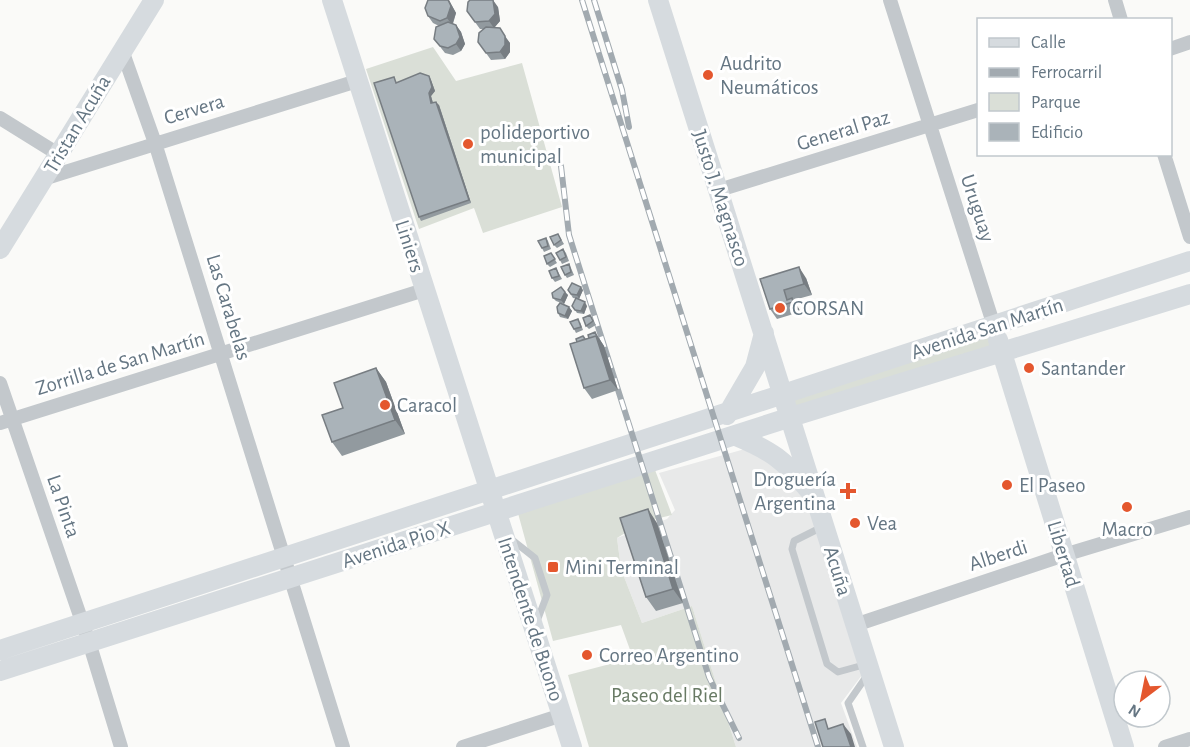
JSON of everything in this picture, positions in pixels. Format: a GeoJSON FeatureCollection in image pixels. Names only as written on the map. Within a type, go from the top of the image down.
{"type":"FeatureCollection","features":[{"type":"Feature","properties":{"kind":"main road","name":"Liniers"},"geometry":{"type":"LineString","coordinates":[[332,0],[490,491]]}},
{"type":"Feature","properties":{"kind":"main road","name":"Justo J. Magnasco"},"geometry":{"type":"LineString","coordinates":[[658,0],[784,395]]}},
{"type":"Feature","properties":{"kind":"main road","name":"Tristan Acuña"},"geometry":{"type":"LineString","coordinates":[[0,249],[151,1]]}},
{"type":"Feature","properties":{"kind":"main road","name":"Avenida San Martín"},"geometry":{"type":"LineString","coordinates":[[784,395],[1190,261]]}},
{"type":"Feature","properties":{"kind":"main road","name":"Avenida San Martín"},"geometry":{"type":"LineString","coordinates":[[791,417],[1190,294]]}},
{"type":"Feature","properties":{"kind":"main road","name":"Libertad"},"geometry":{"type":"LineString","coordinates":[[994,326],[1124,747]]}},
{"type":"Feature","properties":{"kind":"main road"},"geometry":{"type":"LineString","coordinates":[[727,415],[755,367],[764,333]]}},
{"type":"Feature","properties":{"kind":"main road","name":"Avenida Pio X"},"geometry":{"type":"LineString","coordinates":[[0,671],[86,633],[283,559],[784,395]]}},
{"type":"Feature","properties":{"kind":"main road","name":"Acuña"},"geometry":{"type":"LineString","coordinates":[[784,395],[894,747]]}},
{"type":"Feature","properties":{"kind":"main road","name":"Avenida Pio X"},"geometry":{"type":"LineString","coordinates":[[0,650],[86,633],[289,579],[791,417]]}},
{"type":"Feature","properties":{"kind":"main road"},"geometry":{"type":"LineString","coordinates":[[736,436],[765,448],[787,463],[816,500]]}},
{"type":"Feature","properties":{"kind":"main road","name":"Intendente de Buono"},"geometry":{"type":"LineString","coordinates":[[490,491],[572,747]]}},
{"type":"Feature","properties":{"kind":"street","name":"Uruguay"},"geometry":{"type":"LineString","coordinates":[[890,0],[994,326]]}},
{"type":"Feature","properties":{"kind":"street"},"geometry":{"type":"LineString","coordinates":[[1115,0],[1120,18]]}},
{"type":"Feature","properties":{"kind":"street"},"geometry":{"type":"LineString","coordinates":[[1172,48],[1190,42]]}},
{"type":"Feature","properties":{"kind":"street","name":"Las Carabelas"},"geometry":{"type":"LineString","coordinates":[[122,50],[155,143],[222,353],[289,579],[343,747]]}},
{"type":"Feature","properties":{"kind":"street","name":"Cervera"},"geometry":{"type":"LineString","coordinates":[[43,179],[357,81]]}},
{"type":"Feature","properties":{"kind":"street","name":"General Paz"},"geometry":{"type":"LineString","coordinates":[[719,190],[977,110]]}},
{"type":"Feature","properties":{"kind":"street"},"geometry":{"type":"LineString","coordinates":[[0,118],[58,154]]}},
{"type":"Feature","properties":{"kind":"street"},"geometry":{"type":"LineString","coordinates":[[1165,156],[1190,237]]}},
{"type":"Feature","properties":{"kind":"street","name":"Zorrilla de San Martín"},"geometry":{"type":"LineString","coordinates":[[6,421],[424,290]]}},
{"type":"Feature","properties":{"kind":"street","name":"La Pinta"},"geometry":{"type":"LineString","coordinates":[[0,383],[6,421],[86,633],[121,747]]}},
{"type":"Feature","properties":{"kind":"street","name":"Alberdi"},"geometry":{"type":"LineString","coordinates":[[855,625],[1064,555],[1190,517]]}},
{"type":"Feature","properties":{"kind":"street"},"geometry":{"type":"LineString","coordinates":[[463,747],[562,715]]}},
{"type":"Feature","properties":{"kind":"street"},"geometry":{"type":"LineString","coordinates":[[1166,747],[1190,739]]}},
{"type":"Feature","properties":{"kind":"lane"},"geometry":{"type":"LineString","coordinates":[[824,526],[792,545],[827,664],[838,672],[868,668]]}},
{"type":"Feature","properties":{"kind":"lane"},"geometry":{"type":"LineString","coordinates":[[862,747],[848,703],[868,668]]}},
{"type":"Feature","properties":{"kind":"shaded area"},"geometry":{"type":"Polygon","coordinates":[[[745,449],[764,455],[808,500],[862,675],[841,703],[857,747],[736,747],[692,606],[642,623],[621,569],[617,538],[667,519],[675,510],[659,473],[745,449]]]}},
{"type":"Feature","properties":{"kind":"green space","name":"polideportivo municipal"},"geometry":{"type":"Polygon","coordinates":[[[433,47],[456,81],[522,63],[562,207],[483,233],[474,208],[419,229],[366,69],[433,47]]]}},
{"type":"Feature","properties":{"kind":"green space"},"geometry":{"type":"Polygon","coordinates":[[[994,326],[1002,353],[791,417],[784,395],[994,326]]]}},
{"type":"Feature","properties":{"kind":"green space","name":"Paseo del Riel"},"geometry":{"type":"Polygon","coordinates":[[[652,462],[672,515],[643,522],[617,538],[621,569],[642,623],[692,606],[736,747],[589,747],[568,675],[633,658],[621,625],[553,641],[516,506],[652,462]]]}},
{"type":"Feature","properties":{"kind":"building"},"geometry":{"type":"Polygon","coordinates":[[[428,0],[448,0],[451,6],[447,18],[440,21],[428,16],[425,8],[428,0]]]}},
{"type":"Feature","properties":{"kind":"building"},"geometry":{"type":"Polygon","coordinates":[[[470,0],[493,0],[495,14],[489,21],[475,22],[467,11],[470,0]]]}},
{"type":"Feature","properties":{"kind":"building"},"geometry":{"type":"Polygon","coordinates":[[[448,22],[456,25],[460,37],[456,44],[448,48],[440,46],[434,39],[436,27],[448,22]]]}},
{"type":"Feature","properties":{"kind":"building"},"geometry":{"type":"Polygon","coordinates":[[[486,27],[500,28],[505,36],[505,45],[500,52],[486,53],[478,42],[479,33],[486,27]]]}},
{"type":"Feature","properties":{"kind":"building"},"geometry":{"type":"Polygon","coordinates":[[[420,73],[429,76],[432,87],[429,93],[431,103],[436,102],[469,200],[419,217],[374,83],[394,77],[396,83],[420,73]]]}},
{"type":"Feature","properties":{"kind":"building"},"geometry":{"type":"Polygon","coordinates":[[[558,234],[561,240],[554,245],[550,237],[558,234]]]}},
{"type":"Feature","properties":{"kind":"building"},"geometry":{"type":"Polygon","coordinates":[[[546,238],[548,246],[542,248],[538,241],[546,238]]]}},
{"type":"Feature","properties":{"kind":"building"},"geometry":{"type":"Polygon","coordinates":[[[563,249],[566,257],[560,260],[556,253],[563,249]]]}},
{"type":"Feature","properties":{"kind":"building"},"geometry":{"type":"Polygon","coordinates":[[[551,253],[555,259],[547,264],[544,256],[551,253]]]}},
{"type":"Feature","properties":{"kind":"building"},"geometry":{"type":"Polygon","coordinates":[[[569,264],[571,272],[565,275],[561,267],[569,264]]]}},
{"type":"Feature","properties":{"kind":"building"},"geometry":{"type":"Polygon","coordinates":[[[799,267],[804,284],[784,290],[787,300],[792,298],[793,302],[770,309],[760,279],[799,267]]]}},
{"type":"Feature","properties":{"kind":"building"},"geometry":{"type":"Polygon","coordinates":[[[556,268],[559,276],[552,278],[549,271],[556,268]]]}},
{"type":"Feature","properties":{"kind":"building"},"geometry":{"type":"Polygon","coordinates":[[[572,283],[581,287],[577,295],[571,294],[568,290],[572,283]]]}},
{"type":"Feature","properties":{"kind":"building"},"geometry":{"type":"Polygon","coordinates":[[[561,287],[565,292],[561,300],[553,298],[552,293],[561,287]]]}},
{"type":"Feature","properties":{"kind":"building"},"geometry":{"type":"Polygon","coordinates":[[[576,298],[585,302],[581,311],[575,310],[572,306],[576,298]]]}},
{"type":"Feature","properties":{"kind":"building"},"geometry":{"type":"Polygon","coordinates":[[[560,303],[569,307],[565,316],[558,313],[557,307],[560,303]]]}},
{"type":"Feature","properties":{"kind":"building"},"geometry":{"type":"Polygon","coordinates":[[[590,315],[593,321],[586,326],[583,318],[590,315]]]}},
{"type":"Feature","properties":{"kind":"building"},"geometry":{"type":"Polygon","coordinates":[[[578,319],[581,327],[574,329],[570,322],[578,319]]]}},
{"type":"Feature","properties":{"kind":"building"},"geometry":{"type":"Polygon","coordinates":[[[595,332],[597,337],[589,338],[588,335],[595,332]]]}},
{"type":"Feature","properties":{"kind":"building"},"geometry":{"type":"Polygon","coordinates":[[[583,336],[585,339],[577,342],[576,339],[583,336]]]}},
{"type":"Feature","properties":{"kind":"building"},"geometry":{"type":"Polygon","coordinates":[[[596,336],[610,380],[584,388],[570,344],[596,336]]]}},
{"type":"Feature","properties":{"kind":"building"},"geometry":{"type":"Polygon","coordinates":[[[376,368],[395,420],[332,442],[322,415],[343,408],[334,383],[376,368]]]}},
{"type":"Feature","properties":{"kind":"building"},"geometry":{"type":"Polygon","coordinates":[[[648,509],[673,589],[646,597],[620,518],[648,509]]]}},
{"type":"Feature","properties":{"kind":"building"},"geometry":{"type":"Polygon","coordinates":[[[825,719],[828,729],[843,724],[851,747],[823,747],[815,722],[825,719]]]}},
{"type":"Feature","properties":{"kind":"railway"},"geometry":{"type":"LineString","coordinates":[[582,0],[818,747]]}},
{"type":"Feature","properties":{"kind":"railway"},"geometry":{"type":"LineString","coordinates":[[594,0],[622,90],[629,127]]}},
{"type":"Feature","properties":{"kind":"railway"},"geometry":{"type":"LineString","coordinates":[[561,166],[569,235],[709,677],[739,738]]}},
{"type":"Feature","properties":{"kind":"place","name":"Audrito Neumáticos"},"geometry":{"type":"Point","coordinates":[708,75]}},
{"type":"Feature","properties":{"kind":"place","name":"polideportivo municipal"},"geometry":{"type":"Point","coordinates":[468,144]}},
{"type":"Feature","properties":{"kind":"place","name":"CORSAN"},"geometry":{"type":"Point","coordinates":[780,308]}},
{"type":"Feature","properties":{"kind":"place","name":"Santander"},"geometry":{"type":"Point","coordinates":[1029,368]}},
{"type":"Feature","properties":{"kind":"place","name":"Caracol"},"geometry":{"type":"Point","coordinates":[385,405]}},
{"type":"Feature","properties":{"kind":"place","name":"El Paseo"},"geometry":{"type":"Point","coordinates":[1007,485]}},
{"type":"Feature","properties":{"kind":"place","name":"Droguería Argentina"},"geometry":{"type":"Point","coordinates":[848,491]}},
{"type":"Feature","properties":{"kind":"place","name":"Macro"},"geometry":{"type":"Point","coordinates":[1127,507]}},
{"type":"Feature","properties":{"kind":"place","name":"Vea"},"geometry":{"type":"Point","coordinates":[855,523]}},
{"type":"Feature","properties":{"kind":"place","name":"Mini Terminal"},"geometry":{"type":"Point","coordinates":[553,567]}},
{"type":"Feature","properties":{"kind":"place","name":"Correo Argentino"},"geometry":{"type":"Point","coordinates":[587,655]}}]}
